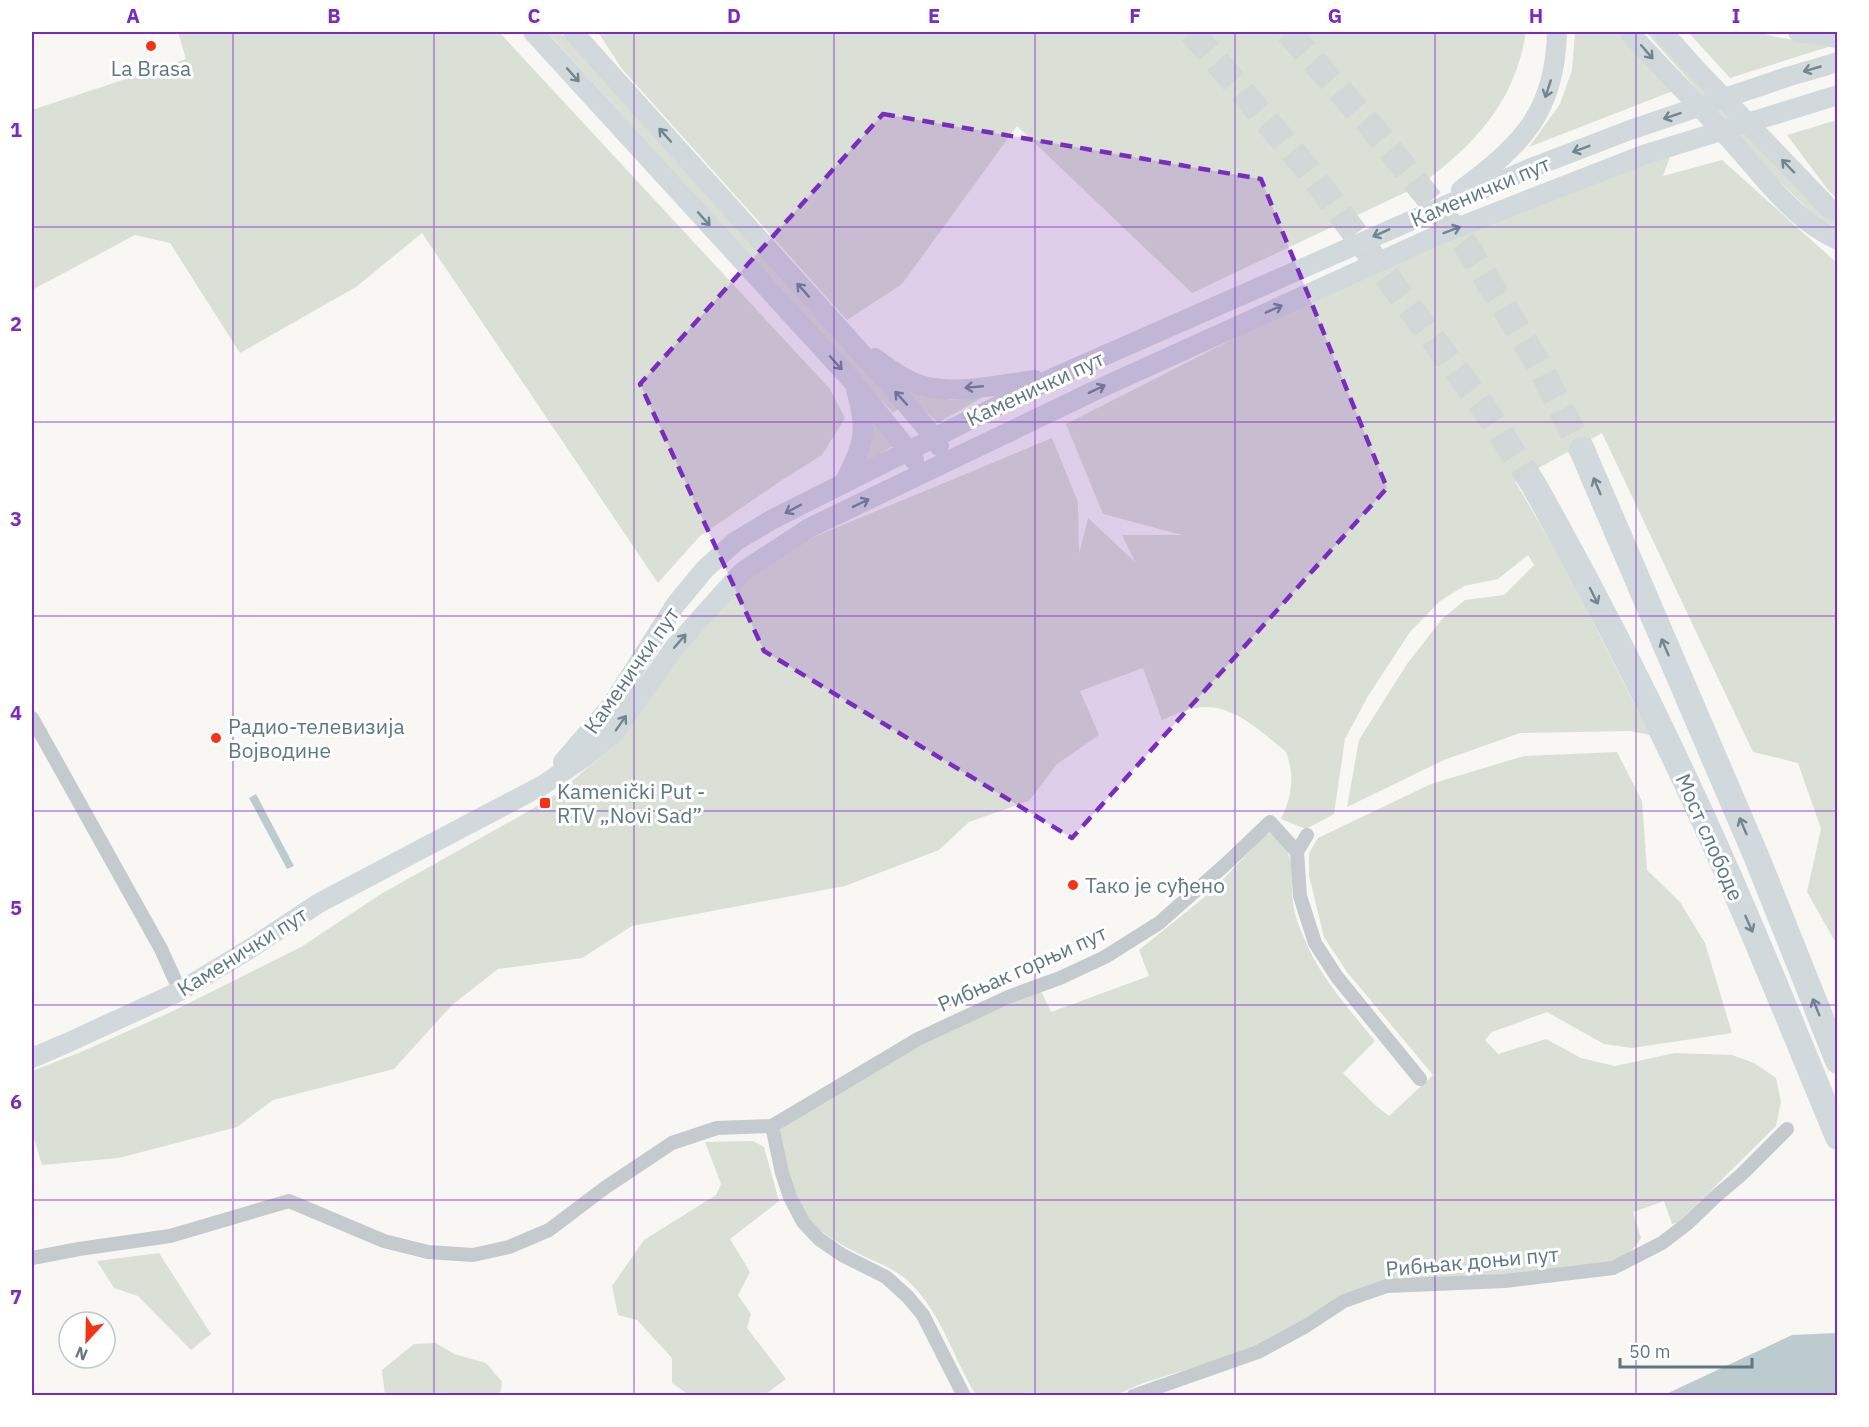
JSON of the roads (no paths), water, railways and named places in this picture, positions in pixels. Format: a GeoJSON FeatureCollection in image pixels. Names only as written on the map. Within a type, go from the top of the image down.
{"type":"FeatureCollection","features":[{"type":"Feature","properties":{"kind":"highway","name":"Мост слободе"},"geometry":{"type":"LineString","coordinates":[[1582,450],[1756,858],[1838,1061]]}},
{"type":"Feature","properties":{"kind":"highway","name":"Мост слободе"},"geometry":{"type":"LineString","coordinates":[[1532,482],[1631,667],[1688,787],[1767,964],[1838,1137]]}},
{"type":"Feature","properties":{"kind":"main road"},"geometry":{"type":"LineString","coordinates":[[533,32],[855,384],[909,450],[921,473]]}},
{"type":"Feature","properties":{"kind":"main road"},"geometry":{"type":"LineString","coordinates":[[573,32],[934,437],[947,462]]}},
{"type":"Feature","properties":{"kind":"main road"},"geometry":{"type":"LineString","coordinates":[[581,32],[590,51]]}},
{"type":"Feature","properties":{"kind":"main road"},"geometry":{"type":"LineString","coordinates":[[1434,210],[1493,166],[1517,143],[1537,117],[1557,59],[1557,32]]}},
{"type":"Feature","properties":{"kind":"main road"},"geometry":{"type":"LineString","coordinates":[[1629,32],[1733,143],[1779,196],[1823,234],[1838,240]]}},
{"type":"Feature","properties":{"kind":"main road"},"geometry":{"type":"LineString","coordinates":[[1663,32],[1771,149],[1829,208],[1838,212]]}},
{"type":"Feature","properties":{"kind":"main road"},"geometry":{"type":"LineString","coordinates":[[1797,32],[1838,38]]}},
{"type":"Feature","properties":{"kind":"main road","name":"Каменички пут"},"geometry":{"type":"LineString","coordinates":[[543,785],[611,706],[676,603],[705,569],[736,541],[773,519],[1053,378],[1531,168],[1630,130],[1838,62]]}},
{"type":"Feature","properties":{"kind":"main road","name":"Каменички пут"},"geometry":{"type":"LineString","coordinates":[[32,1058],[180,991],[319,903],[543,785],[582,759],[615,732],[674,648],[742,572],[809,528],[1187,348],[1436,236],[1643,155],[1838,95]]}},
{"type":"Feature","properties":{"kind":"main road"},"geometry":{"type":"LineString","coordinates":[[842,334],[903,377],[932,388],[971,388],[1053,378]]}},
{"type":"Feature","properties":{"kind":"main road"},"geometry":{"type":"LineString","coordinates":[[845,481],[858,455],[863,435],[863,415],[855,384]]}},
{"type":"Feature","properties":{"kind":"street"},"geometry":{"type":"LineString","coordinates":[[32,718],[161,949],[180,991]]}},
{"type":"Feature","properties":{"kind":"street","name":"Рибњак горњи пут"},"geometry":{"type":"LineString","coordinates":[[32,1258],[79,1248],[170,1236],[289,1201],[384,1241],[428,1252],[473,1255],[509,1247],[549,1230],[606,1187],[672,1143],[717,1128],[772,1126],[918,1039],[1008,997],[1060,978],[1114,951],[1160,923],[1270,822],[1297,852]]}},
{"type":"Feature","properties":{"kind":"street"},"geometry":{"type":"LineString","coordinates":[[1307,836],[1297,852],[1300,896],[1315,943],[1337,977],[1420,1079]]}},
{"type":"Feature","properties":{"kind":"street"},"geometry":{"type":"LineString","coordinates":[[772,1126],[782,1173],[790,1197],[803,1222],[819,1239],[842,1255],[886,1277],[908,1297],[923,1315],[964,1395]]}},
{"type":"Feature","properties":{"kind":"street","name":"Рибњак доњи пут"},"geometry":{"type":"LineString","coordinates":[[1133,1395],[1258,1352],[1287,1337],[1344,1301],[1387,1286],[1505,1281],[1613,1268],[1662,1243],[1688,1223],[1787,1129]]}},
{"type":"Feature","properties":{"kind":"tunnel"},"geometry":{"type":"LineString","coordinates":[[1192,32],[1308,170],[1482,405],[1532,482]]}},
{"type":"Feature","properties":{"kind":"tunnel"},"geometry":{"type":"LineString","coordinates":[[1288,32],[1371,126],[1466,245],[1538,363],[1582,450]]}},
{"type":"Feature","properties":{"kind":"place","name":"La Brasa"},"geometry":{"type":"Point","coordinates":[151,46]}},
{"type":"Feature","properties":{"kind":"place","name":"Радио-телевизија Војводине"},"geometry":{"type":"Point","coordinates":[216,738]}},
{"type":"Feature","properties":{"kind":"place","name":"Kamenički Put - RTV „Novi Sad”"},"geometry":{"type":"Point","coordinates":[545,803]}},
{"type":"Feature","properties":{"kind":"place","name":"Тако је суђено"},"geometry":{"type":"Point","coordinates":[1073,885]}}]}
